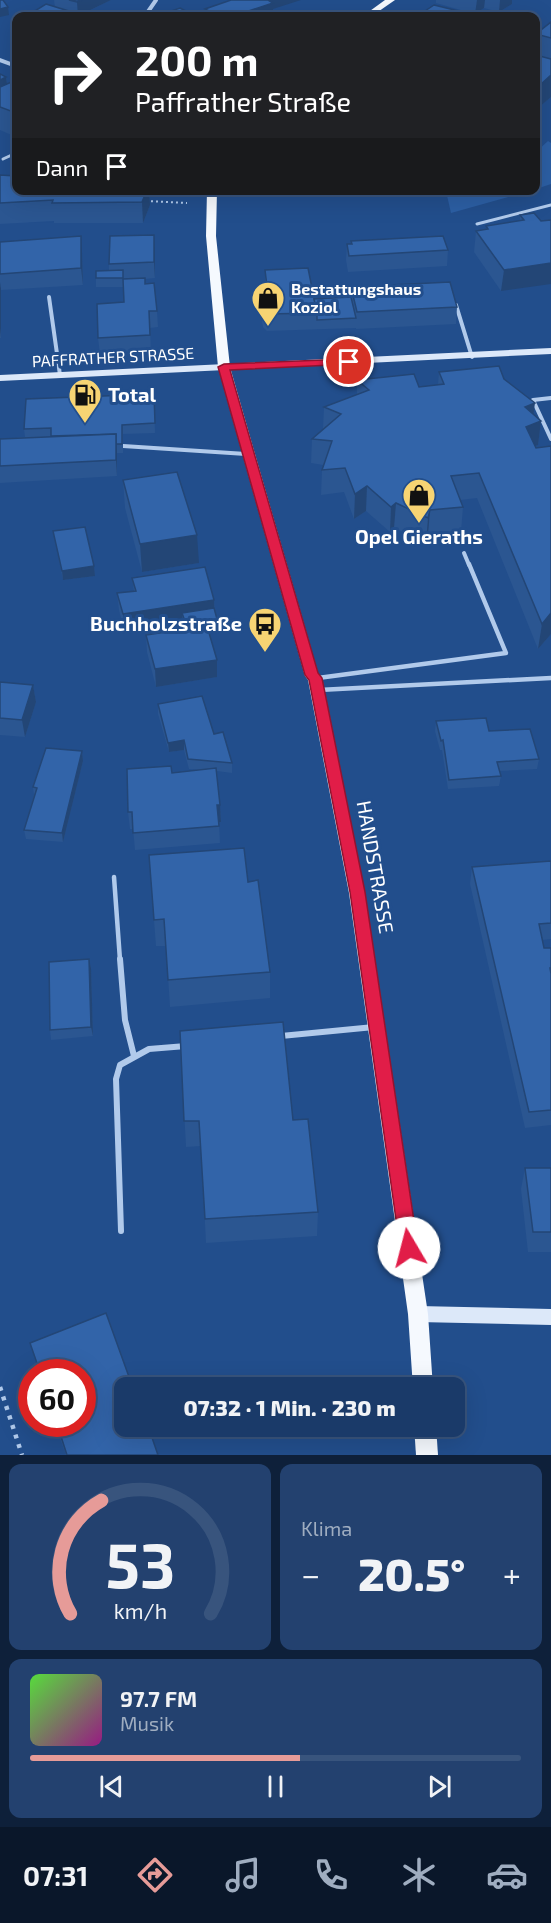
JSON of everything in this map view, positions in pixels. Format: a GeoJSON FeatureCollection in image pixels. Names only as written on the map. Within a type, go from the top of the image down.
{"type":"FeatureCollection","features":[{"type":"Feature","properties":{"kind":"main road"},"geometry":{"type":"LineString","coordinates":[[373,12],[391,0]]}},
{"type":"Feature","properties":{"kind":"main road","name":"HANDSTRASSE"},"geometry":{"type":"LineString","coordinates":[[212,195],[211,236],[224,367],[316,684],[357,892],[418,1314],[422,1377]]}},
{"type":"Feature","properties":{"kind":"main road","name":"PAFFRATHER STRASSE"},"geometry":{"type":"LineString","coordinates":[[0,378],[472,357],[551,351]]}},
{"type":"Feature","properties":{"kind":"main road"},"geometry":{"type":"LineString","coordinates":[[418,1314],[551,1317]]}},
{"type":"Feature","properties":{"kind":"main road"},"geometry":{"type":"LineString","coordinates":[[426,1437],[427,1455]]}},
{"type":"Feature","properties":{"kind":"lane"},"geometry":{"type":"LineString","coordinates":[[3,159],[12,155]]}},
{"type":"Feature","properties":{"kind":"lane"},"geometry":{"type":"LineString","coordinates":[[477,224],[551,205]]}},
{"type":"Feature","properties":{"kind":"lane"},"geometry":{"type":"LineString","coordinates":[[49,297],[60,375]]}},
{"type":"Feature","properties":{"kind":"lane"},"geometry":{"type":"LineString","coordinates":[[454,297],[472,357]]}},
{"type":"Feature","properties":{"kind":"lane"},"geometry":{"type":"LineString","coordinates":[[0,378],[0,385]]}},
{"type":"Feature","properties":{"kind":"lane"},"geometry":{"type":"LineString","coordinates":[[551,398],[533,400],[551,439]]}},
{"type":"Feature","properties":{"kind":"lane"},"geometry":{"type":"LineString","coordinates":[[123,446],[249,454]]}},
{"type":"Feature","properties":{"kind":"lane"},"geometry":{"type":"LineString","coordinates":[[316,684],[506,654],[464,552]]}},
{"type":"Feature","properties":{"kind":"lane"},"geometry":{"type":"LineString","coordinates":[[316,684],[551,678]]}},
{"type":"Feature","properties":{"kind":"lane"},"geometry":{"type":"LineString","coordinates":[[114,877],[125,1020],[134,1056]]}},
{"type":"Feature","properties":{"kind":"lane"},"geometry":{"type":"LineString","coordinates":[[274,1037],[377,1027]]}},
{"type":"Feature","properties":{"kind":"lane"},"geometry":{"type":"LineString","coordinates":[[121,1231],[116,1079],[120,1065],[149,1049],[194,1045]]}},
{"type":"Feature","properties":{"kind":"path"},"geometry":{"type":"LineString","coordinates":[[141,200],[212,205]]}},
{"type":"Feature","properties":{"kind":"path"},"geometry":{"type":"LineString","coordinates":[[0,1387],[22,1455]]}},
{"type":"Feature","properties":{"kind":"shaded area"},"geometry":{"type":"Polygon","coordinates":[[[548,141],[551,143],[551,184],[540,188],[540,148],[548,141]]]}},
{"type":"Feature","properties":{"kind":"shaded area"},"geometry":{"type":"Polygon","coordinates":[[[447,195],[516,195],[451,213],[447,195]]]}},
{"type":"Feature","properties":{"kind":"building"},"geometry":{"type":"Polygon","coordinates":[[[0,0],[3,0],[8,7],[0,9],[0,0]]]}},
{"type":"Feature","properties":{"kind":"building"},"geometry":{"type":"Polygon","coordinates":[[[231,0],[268,0],[273,3],[245,12],[211,12],[205,9],[231,0]]]}},
{"type":"Feature","properties":{"kind":"building"},"geometry":{"type":"Polygon","coordinates":[[[46,4],[72,12],[33,12],[46,4]]]}},
{"type":"Feature","properties":{"kind":"building"},"geometry":{"type":"Polygon","coordinates":[[[434,5],[463,12],[424,12],[434,5]]]}},
{"type":"Feature","properties":{"kind":"building"},"geometry":{"type":"Polygon","coordinates":[[[180,8],[188,12],[168,12],[180,8]]]}},
{"type":"Feature","properties":{"kind":"building"},"geometry":{"type":"Polygon","coordinates":[[[551,22],[551,38],[540,35],[540,31],[551,22]]]}},
{"type":"Feature","properties":{"kind":"building"},"geometry":{"type":"Polygon","coordinates":[[[540,56],[551,59],[551,75],[540,85],[540,56]]]}},
{"type":"Feature","properties":{"kind":"building"},"geometry":{"type":"Polygon","coordinates":[[[12,82],[12,112],[0,107],[0,87],[12,82]]]}},
{"type":"Feature","properties":{"kind":"building"},"geometry":{"type":"Polygon","coordinates":[[[0,175],[12,176],[12,195],[145,195],[142,202],[52,203],[53,200],[0,203],[0,175]]]}},
{"type":"Feature","properties":{"kind":"building"},"geometry":{"type":"Polygon","coordinates":[[[534,213],[541,221],[551,220],[551,263],[504,270],[476,231],[488,229],[486,226],[524,220],[520,215],[534,213]]]}},
{"type":"Feature","properties":{"kind":"building"},"geometry":{"type":"Polygon","coordinates":[[[154,235],[154,262],[109,264],[110,236],[154,235]]]}},
{"type":"Feature","properties":{"kind":"building"},"geometry":{"type":"Polygon","coordinates":[[[81,236],[81,268],[0,274],[0,242],[81,236]]]}},
{"type":"Feature","properties":{"kind":"building"},"geometry":{"type":"Polygon","coordinates":[[[443,236],[448,250],[349,256],[347,244],[352,244],[351,241],[443,236]]]}},
{"type":"Feature","properties":{"kind":"building"},"geometry":{"type":"Polygon","coordinates":[[[308,268],[317,313],[267,314],[263,311],[260,293],[265,292],[264,286],[267,286],[265,270],[308,268]]]}},
{"type":"Feature","properties":{"kind":"building"},"geometry":{"type":"Polygon","coordinates":[[[123,270],[123,278],[96,278],[96,271],[123,270]]]}},
{"type":"Feature","properties":{"kind":"building"},"geometry":{"type":"Polygon","coordinates":[[[145,278],[145,284],[154,283],[157,311],[149,311],[150,335],[98,338],[97,304],[124,302],[123,279],[145,278]]]}},
{"type":"Feature","properties":{"kind":"building"},"geometry":{"type":"Polygon","coordinates":[[[450,282],[457,307],[357,312],[351,287],[450,282]]]}},
{"type":"Feature","properties":{"kind":"building"},"geometry":{"type":"Polygon","coordinates":[[[351,297],[356,318],[317,320],[314,299],[351,297]]]}},
{"type":"Feature","properties":{"kind":"building","name":"Opel Gieraths"},"geometry":{"type":"Polygon","coordinates":[[[499,366],[504,379],[535,403],[525,407],[541,421],[526,427],[536,448],[551,446],[551,613],[542,624],[479,473],[451,476],[463,507],[430,510],[428,518],[396,503],[391,507],[367,486],[355,494],[345,468],[322,470],[332,441],[312,439],[341,414],[324,407],[369,390],[357,380],[414,374],[419,387],[444,384],[439,372],[499,366]]]}},
{"type":"Feature","properties":{"kind":"building"},"geometry":{"type":"Polygon","coordinates":[[[154,394],[155,423],[122,425],[122,444],[116,444],[116,434],[51,436],[51,428],[24,429],[26,399],[154,394]]]}},
{"type":"Feature","properties":{"kind":"building"},"geometry":{"type":"Polygon","coordinates":[[[116,434],[116,460],[0,466],[0,439],[116,434]]]}},
{"type":"Feature","properties":{"kind":"building"},"geometry":{"type":"Polygon","coordinates":[[[177,472],[197,535],[140,544],[123,480],[177,472]]]}},
{"type":"Feature","properties":{"kind":"building"},"geometry":{"type":"Polygon","coordinates":[[[85,527],[94,566],[62,571],[53,531],[85,527]]]}},
{"type":"Feature","properties":{"kind":"building"},"geometry":{"type":"Polygon","coordinates":[[[205,567],[214,600],[123,614],[117,593],[136,591],[132,578],[205,567]]]}},
{"type":"Feature","properties":{"kind":"building"},"geometry":{"type":"Polygon","coordinates":[[[214,608],[217,619],[186,624],[182,613],[214,608]]]}},
{"type":"Feature","properties":{"kind":"building"},"geometry":{"type":"Polygon","coordinates":[[[207,626],[217,660],[155,669],[146,635],[207,626]]]}},
{"type":"Feature","properties":{"kind":"building"},"geometry":{"type":"Polygon","coordinates":[[[0,682],[33,685],[22,720],[0,718],[0,682]]]}},
{"type":"Feature","properties":{"kind":"building"},"geometry":{"type":"Polygon","coordinates":[[[202,696],[214,734],[223,732],[232,763],[188,759],[184,740],[168,743],[158,704],[202,696]]]}},
{"type":"Feature","properties":{"kind":"building"},"geometry":{"type":"Polygon","coordinates":[[[486,718],[489,731],[530,729],[539,759],[497,762],[501,776],[449,780],[443,740],[441,741],[436,721],[486,718]]]}},
{"type":"Feature","properties":{"kind":"building"},"geometry":{"type":"Polygon","coordinates":[[[46,748],[82,751],[62,833],[24,830],[37,788],[33,787],[46,748]]]}},
{"type":"Feature","properties":{"kind":"building"},"geometry":{"type":"Polygon","coordinates":[[[171,766],[172,773],[216,768],[220,805],[217,805],[219,826],[133,833],[132,812],[128,812],[127,769],[171,766]]]}},
{"type":"Feature","properties":{"kind":"building"},"geometry":{"type":"Polygon","coordinates":[[[244,848],[248,882],[258,880],[270,972],[168,980],[164,919],[154,920],[149,855],[244,848]]]}},
{"type":"Feature","properties":{"kind":"building"},"geometry":{"type":"Polygon","coordinates":[[[551,861],[551,923],[539,924],[544,948],[551,948],[551,1110],[529,1112],[472,867],[551,861]]]}},
{"type":"Feature","properties":{"kind":"building"},"geometry":{"type":"Polygon","coordinates":[[[89,959],[91,1027],[50,1030],[49,962],[89,959]]]}},
{"type":"Feature","properties":{"kind":"building"},"geometry":{"type":"Polygon","coordinates":[[[283,1022],[293,1120],[308,1119],[318,1212],[205,1219],[199,1121],[184,1121],[180,1031],[283,1022]]]}},
{"type":"Feature","properties":{"kind":"building"},"geometry":{"type":"Polygon","coordinates":[[[525,1168],[551,1168],[551,1232],[533,1232],[525,1168]]]}},
{"type":"Feature","properties":{"kind":"building"},"geometry":{"type":"Polygon","coordinates":[[[106,1313],[129,1377],[114,1377],[114,1437],[152,1437],[158,1455],[67,1455],[61,1437],[96,1437],[96,1359],[36,1359],[30,1343],[106,1313]]]}},
{"type":"Feature","properties":{"kind":"place","name":"Bestattungshaus Koziol"},"geometry":{"type":"Point","coordinates":[268,327]}},
{"type":"Feature","properties":{"kind":"place","name":"Total"},"geometry":{"type":"Point","coordinates":[85,424]}},
{"type":"Feature","properties":{"kind":"place","name":"Opel Gieraths"},"geometry":{"type":"Point","coordinates":[419,524]}},
{"type":"Feature","properties":{"kind":"place","name":"Buchholzstraße"},"geometry":{"type":"Point","coordinates":[265,653]}},
{"type":"Feature","properties":{"kind":"route"},"geometry":{"type":"LineString","coordinates":[[349,362],[224,367],[312,675],[315,678],[357,892],[409,1248]]}}]}
